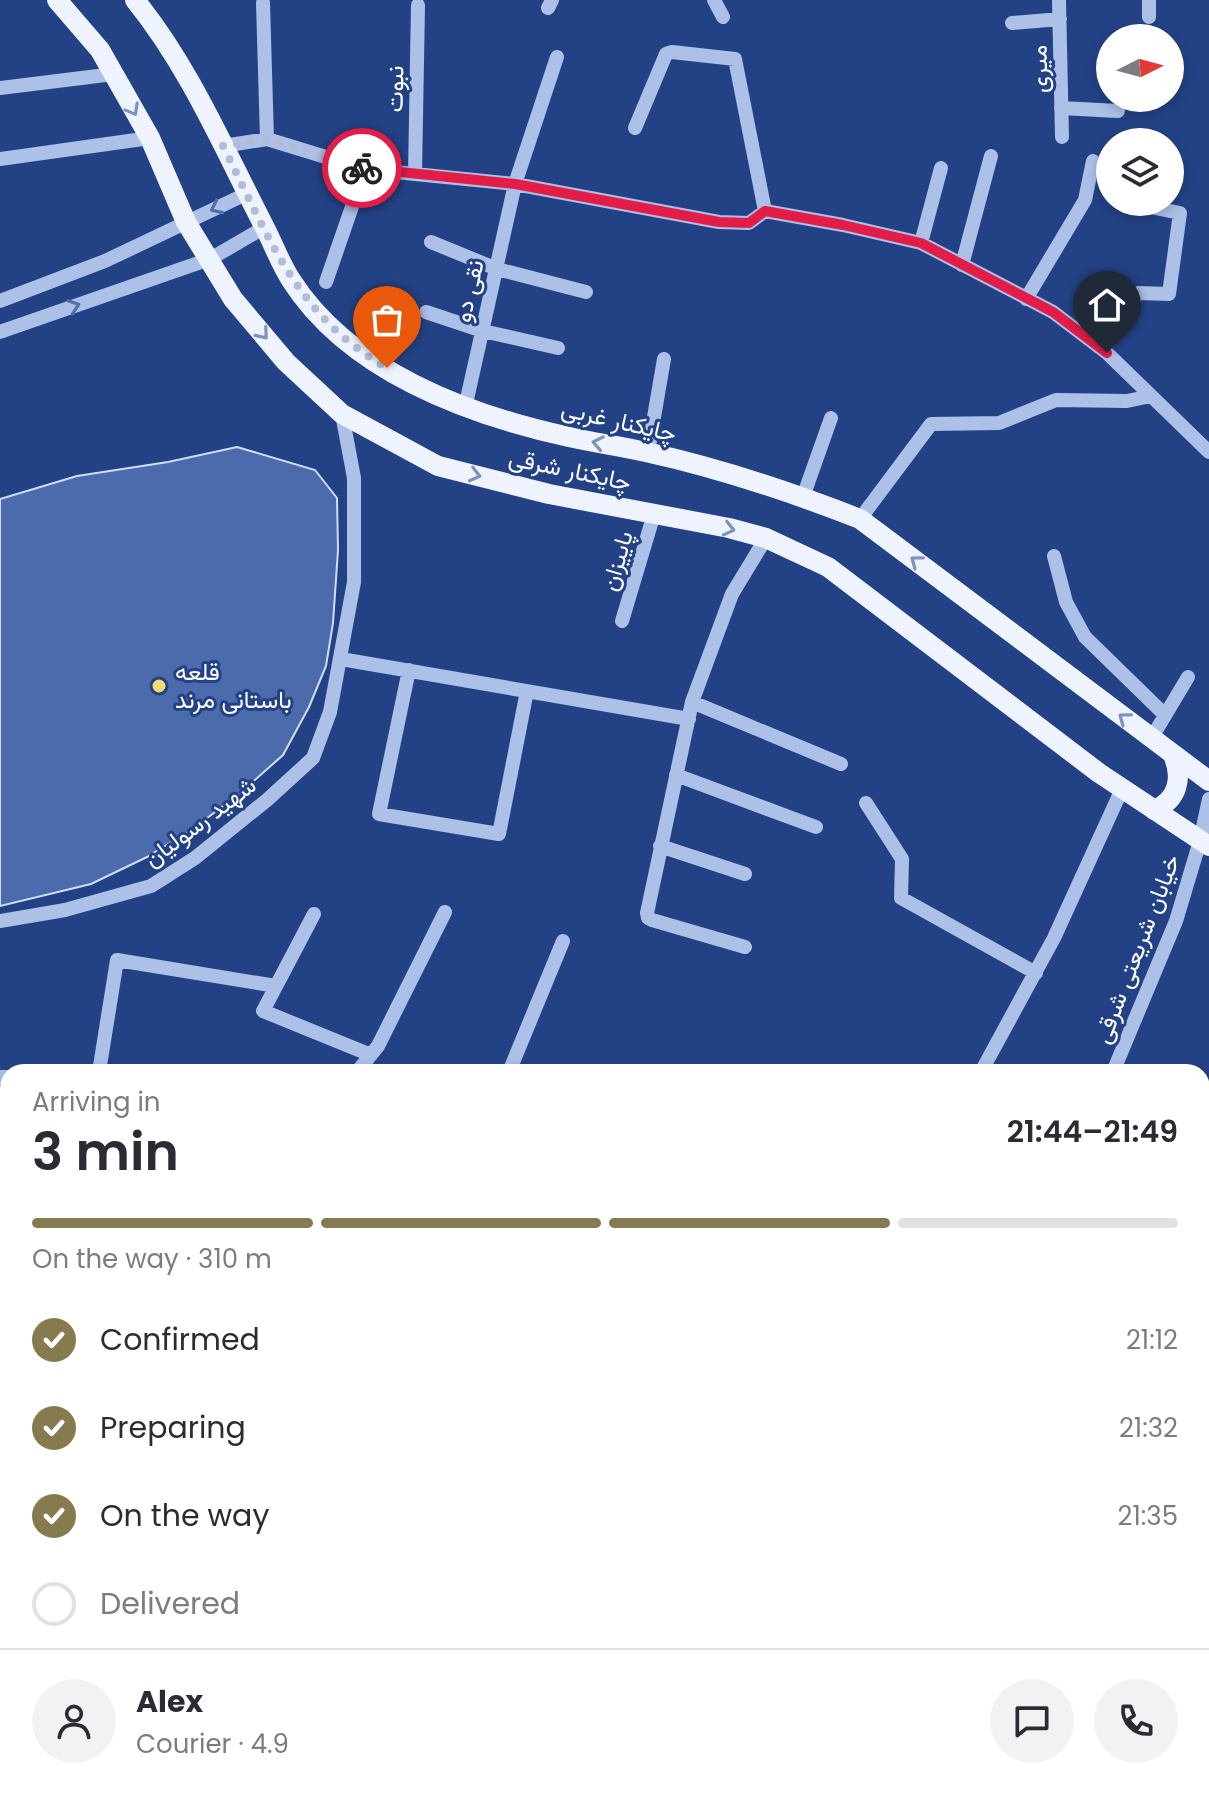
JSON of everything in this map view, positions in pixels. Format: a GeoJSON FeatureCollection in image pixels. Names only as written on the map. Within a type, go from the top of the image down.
{"type":"FeatureCollection","features":[{"type":"Feature","properties":{"kind":"main road","name":"چایکنار شرقی"},"geometry":{"type":"LineString","coordinates":[[57,0],[100,50],[150,138],[186,222],[233,299],[286,362],[342,414],[438,466],[549,494],[766,538],[828,567],[1122,789],[1205,844]]}},
{"type":"Feature","properties":{"kind":"main road","name":"چایکنار غربی"},"geometry":{"type":"LineString","coordinates":[[146,5],[199,95],[291,280],[323,320],[363,354],[465,408],[567,437],[648,452],[803,497],[860,519],[1209,781]]}},
{"type":"Feature","properties":{"kind":"main road"},"geometry":{"type":"LineString","coordinates":[[1154,810],[1165,805],[1178,784],[1179,773],[1173,755]]}},
{"type":"Feature","properties":{"kind":"street"},"geometry":{"type":"LineString","coordinates":[[714,0],[723,17]]}},
{"type":"Feature","properties":{"kind":"street","name":"میری"},"geometry":{"type":"LineString","coordinates":[[1059,0],[1062,137]]}},
{"type":"Feature","properties":{"kind":"street"},"geometry":{"type":"LineString","coordinates":[[1149,0],[1149,17]]}},
{"type":"Feature","properties":{"kind":"street"},"geometry":{"type":"LineString","coordinates":[[263,3],[267,139]]}},
{"type":"Feature","properties":{"kind":"street","name":"نبوت"},"geometry":{"type":"LineString","coordinates":[[415,174],[418,5]]}},
{"type":"Feature","properties":{"kind":"street"},"geometry":{"type":"LineString","coordinates":[[1012,23],[1060,19]]}},
{"type":"Feature","properties":{"kind":"street"},"geometry":{"type":"LineString","coordinates":[[635,128],[666,54],[672,52],[735,59],[765,211]]}},
{"type":"Feature","properties":{"kind":"street","name":"نقی دو"},"geometry":{"type":"LineString","coordinates":[[465,408],[515,184],[557,57]]}},
{"type":"Feature","properties":{"kind":"street"},"geometry":{"type":"LineString","coordinates":[[0,88],[114,74]]}},
{"type":"Feature","properties":{"kind":"street"},"geometry":{"type":"LineString","coordinates":[[1061,108],[1096,110]]}},
{"type":"Feature","properties":{"kind":"street"},"geometry":{"type":"LineString","coordinates":[[0,159],[150,138]]}},
{"type":"Feature","properties":{"kind":"street"},"geometry":{"type":"LineString","coordinates":[[223,146],[267,139],[365,169],[515,184],[719,222],[749,223],[765,211],[921,243],[1053,312],[1099,347],[1209,452]]}},
{"type":"Feature","properties":{"kind":"street"},"geometry":{"type":"LineString","coordinates":[[962,265],[991,156]]}},
{"type":"Feature","properties":{"kind":"street"},"geometry":{"type":"LineString","coordinates":[[1026,299],[1085,200],[1093,161]]}},
{"type":"Feature","properties":{"kind":"street"},"geometry":{"type":"LineString","coordinates":[[921,243],[941,168]]}},
{"type":"Feature","properties":{"kind":"street"},"geometry":{"type":"LineString","coordinates":[[326,282],[365,169]]}},
{"type":"Feature","properties":{"kind":"street"},"geometry":{"type":"LineString","coordinates":[[0,301],[105,261],[246,194]]}},
{"type":"Feature","properties":{"kind":"street"},"geometry":{"type":"LineString","coordinates":[[1099,347],[1138,293],[1169,294],[1180,216]]}},
{"type":"Feature","properties":{"kind":"street"},"geometry":{"type":"LineString","coordinates":[[0,332],[210,259],[265,227]]}},
{"type":"Feature","properties":{"kind":"street"},"geometry":{"type":"LineString","coordinates":[[431,242],[497,269],[586,292]]}},
{"type":"Feature","properties":{"kind":"street"},"geometry":{"type":"LineString","coordinates":[[426,312],[483,331],[558,348]]}},
{"type":"Feature","properties":{"kind":"street"},"geometry":{"type":"LineString","coordinates":[[648,452],[664,359]]}},
{"type":"Feature","properties":{"kind":"street"},"geometry":{"type":"LineString","coordinates":[[860,519],[931,424],[999,423],[1056,400],[1127,401],[1151,396]]}},
{"type":"Feature","properties":{"kind":"street","name":"شهید رسولیان"},"geometry":{"type":"LineString","coordinates":[[0,921],[65,910],[151,886],[195,858],[313,758],[330,712],[354,582],[354,478],[342,414]]}},
{"type":"Feature","properties":{"kind":"street"},"geometry":{"type":"LineString","coordinates":[[803,497],[831,418]]}},
{"type":"Feature","properties":{"kind":"street","name":"پاییزان"},"geometry":{"type":"LineString","coordinates":[[622,621],[654,514]]}},
{"type":"Feature","properties":{"kind":"street"},"geometry":{"type":"LineString","coordinates":[[745,947],[648,918],[660,846],[692,702],[732,594],[766,538]]}},
{"type":"Feature","properties":{"kind":"street"},"geometry":{"type":"LineString","coordinates":[[1054,556],[1066,602],[1085,637],[1165,715]]}},
{"type":"Feature","properties":{"kind":"street"},"geometry":{"type":"LineString","coordinates":[[341,659],[689,719]]}},
{"type":"Feature","properties":{"kind":"street"},"geometry":{"type":"LineString","coordinates":[[409,670],[379,814],[499,834],[527,691]]}},
{"type":"Feature","properties":{"kind":"street"},"geometry":{"type":"LineString","coordinates":[[1151,739],[1188,677]]}},
{"type":"Feature","properties":{"kind":"street"},"geometry":{"type":"LineString","coordinates":[[692,702],[841,764]]}},
{"type":"Feature","properties":{"kind":"street"},"geometry":{"type":"LineString","coordinates":[[676,775],[816,827]]}},
{"type":"Feature","properties":{"kind":"street"},"geometry":{"type":"LineString","coordinates":[[985,1064],[1054,938],[1122,789]]}},
{"type":"Feature","properties":{"kind":"street","name":"خیابان شریعتی شرقی"},"geometry":{"type":"LineString","coordinates":[[1116,1064],[1205,844],[1209,799]]}},
{"type":"Feature","properties":{"kind":"street"},"geometry":{"type":"LineString","coordinates":[[866,803],[902,859],[901,898],[1036,973]]}},
{"type":"Feature","properties":{"kind":"street"},"geometry":{"type":"LineString","coordinates":[[660,846],[745,874]]}},
{"type":"Feature","properties":{"kind":"street"},"geometry":{"type":"LineString","coordinates":[[364,1064],[378,1046],[445,912]]}},
{"type":"Feature","properties":{"kind":"street"},"geometry":{"type":"LineString","coordinates":[[314,914],[263,1011],[371,1055]]}},
{"type":"Feature","properties":{"kind":"street"},"geometry":{"type":"LineString","coordinates":[[512,1064],[563,941]]}},
{"type":"Feature","properties":{"kind":"street"},"geometry":{"type":"LineString","coordinates":[[100,1064],[117,960],[276,986]]}},
{"type":"Feature","properties":{"kind":"building","name":"قلعه باستانی مرند"},"geometry":{"type":"Polygon","coordinates":[[[237,447],[315,470],[337,498],[338,550],[333,623],[326,666],[309,707],[283,755],[238,795],[191,830],[147,857],[91,884],[0,906],[0,499],[77,476],[168,462],[237,447]]]}},
{"type":"Feature","properties":{"kind":"way so far"},"geometry":{"type":"LineString","coordinates":[[362,168],[267,139],[223,146],[291,280],[323,320],[363,354],[387,368]]}},
{"type":"Feature","properties":{"kind":"place","name":"قلعه باستانی مرند"},"geometry":{"type":"Point","coordinates":[159,686]}},
{"type":"Feature","properties":{"kind":"route"},"geometry":{"type":"LineString","coordinates":[[362,168],[515,184],[719,222],[749,223],[765,211],[921,243],[1053,312],[1107,353]]}}]}
